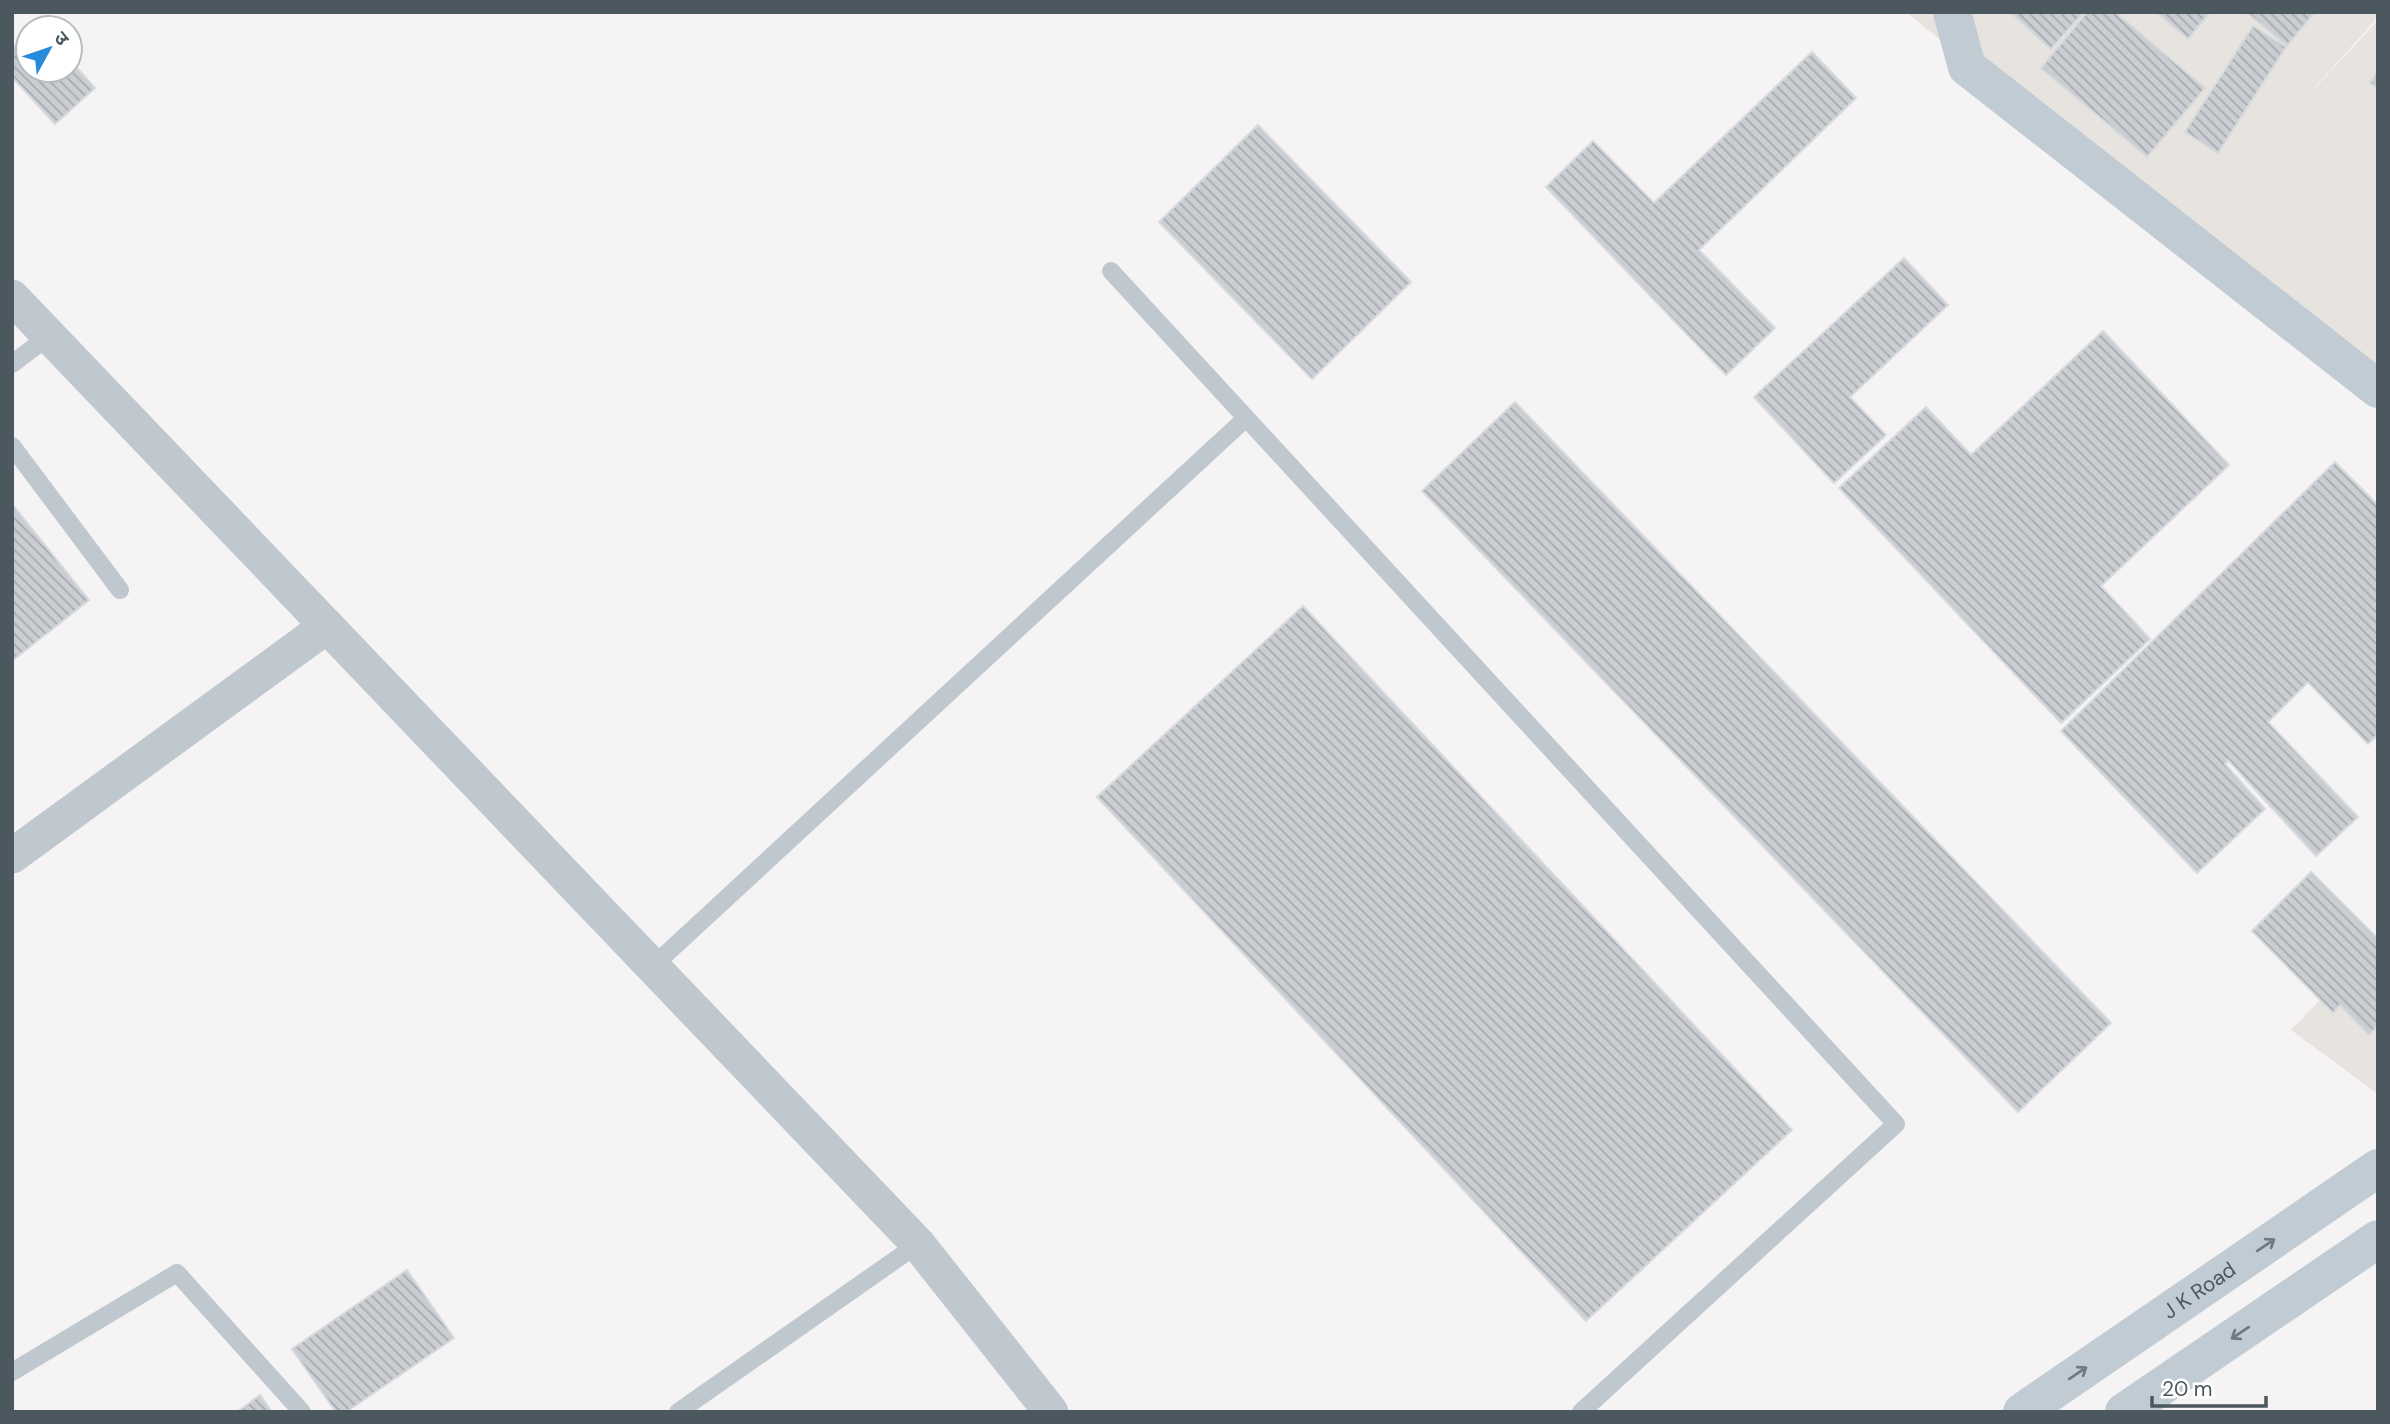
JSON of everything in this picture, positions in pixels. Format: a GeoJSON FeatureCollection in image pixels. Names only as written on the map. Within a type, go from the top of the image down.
{"type":"FeatureCollection","features":[{"type":"Feature","properties":{"kind":"main road"},"geometry":{"type":"LineString","coordinates":[[1952,12],[1967,67],[2378,389]]}},
{"type":"Feature","properties":{"kind":"main road","name":"J K Road"},"geometry":{"type":"LineString","coordinates":[[2022,1412],[2378,1168]]}},
{"type":"Feature","properties":{"kind":"main road"},"geometry":{"type":"LineString","coordinates":[[2124,1412],[2378,1239]]}},
{"type":"Feature","properties":{"kind":"street"},"geometry":{"type":"LineString","coordinates":[[12,297],[918,1244],[1051,1412]]}},
{"type":"Feature","properties":{"kind":"street"},"geometry":{"type":"LineString","coordinates":[[12,856],[327,626]]}},
{"type":"Feature","properties":{"kind":"lane"},"geometry":{"type":"LineString","coordinates":[[1111,271],[1896,1124],[1581,1412]]}},
{"type":"Feature","properties":{"kind":"lane"},"geometry":{"type":"LineString","coordinates":[[12,364],[49,336]]}},
{"type":"Feature","properties":{"kind":"lane"},"geometry":{"type":"LineString","coordinates":[[653,966],[1245,419]]}},
{"type":"Feature","properties":{"kind":"lane"},"geometry":{"type":"LineString","coordinates":[[12,446],[120,590]]}},
{"type":"Feature","properties":{"kind":"lane"},"geometry":{"type":"LineString","coordinates":[[678,1412],[918,1244]]}},
{"type":"Feature","properties":{"kind":"lane"},"geometry":{"type":"LineString","coordinates":[[12,1372],[177,1273],[302,1412]]}},
{"type":"Feature","properties":{"kind":"shaded area"},"geometry":{"type":"Polygon","coordinates":[[[1906,12],[2378,12],[2378,17],[2291,114],[2378,20],[2378,391],[2181,235],[1906,12]]]}},
{"type":"Feature","properties":{"kind":"shaded area"},"geometry":{"type":"Polygon","coordinates":[[[2378,940],[2378,1094],[2291,1030],[2378,940]]]}},
{"type":"Feature","properties":{"kind":"building"},"geometry":{"type":"Polygon","coordinates":[[[2010,12],[2084,12],[2051,49],[2010,12]]]}},
{"type":"Feature","properties":{"kind":"building"},"geometry":{"type":"Polygon","coordinates":[[[2087,12],[2115,12],[2205,88],[2147,157],[2041,68],[2087,12]]]}},
{"type":"Feature","properties":{"kind":"building"},"geometry":{"type":"Polygon","coordinates":[[[2156,12],[2210,12],[2188,39],[2156,12]]]}},
{"type":"Feature","properties":{"kind":"building"},"geometry":{"type":"Polygon","coordinates":[[[2246,12],[2315,12],[2287,46],[2246,12]]]}},
{"type":"Feature","properties":{"kind":"building"},"geometry":{"type":"Polygon","coordinates":[[[2253,26],[2286,47],[2218,153],[2185,132],[2253,26]]]}},
{"type":"Feature","properties":{"kind":"building"},"geometry":{"type":"Polygon","coordinates":[[[14,47],[14,79],[12,77],[14,47]]]}},
{"type":"Feature","properties":{"kind":"building"},"geometry":{"type":"Polygon","coordinates":[[[1812,52],[1856,98],[1699,250],[1775,328],[1726,375],[1546,187],[1593,141],[1654,203],[1812,52]]]}},
{"type":"Feature","properties":{"kind":"building"},"geometry":{"type":"Polygon","coordinates":[[[2378,71],[2378,88],[2370,83],[2378,71]]]}},
{"type":"Feature","properties":{"kind":"building"},"geometry":{"type":"Polygon","coordinates":[[[84,76],[95,88],[55,124],[18,84],[84,84],[84,76]]]}},
{"type":"Feature","properties":{"kind":"building"},"geometry":{"type":"Polygon","coordinates":[[[1258,125],[1411,282],[1312,379],[1159,222],[1258,125]]]}},
{"type":"Feature","properties":{"kind":"building"},"geometry":{"type":"Polygon","coordinates":[[[1904,258],[1948,305],[1850,397],[1886,435],[1834,483],[1754,397],[1904,258]]]}},
{"type":"Feature","properties":{"kind":"building"},"geometry":{"type":"Polygon","coordinates":[[[2103,331],[2229,465],[2101,586],[2150,639],[2061,723],[1839,488],[1926,407],[1971,455],[2103,331]]]}},
{"type":"Feature","properties":{"kind":"building"},"geometry":{"type":"Polygon","coordinates":[[[1515,402],[2111,1023],[2018,1112],[1422,491],[1515,402]]]}},
{"type":"Feature","properties":{"kind":"building"},"geometry":{"type":"Polygon","coordinates":[[[2335,462],[2378,505],[2378,734],[2368,744],[2308,682],[2268,722],[2358,817],[2316,856],[2228,760],[2225,764],[2265,809],[2197,873],[2061,731],[2335,462]]]}},
{"type":"Feature","properties":{"kind":"building"},"geometry":{"type":"Polygon","coordinates":[[[12,504],[89,600],[12,661],[12,504]]]}},
{"type":"Feature","properties":{"kind":"building"},"geometry":{"type":"Polygon","coordinates":[[[1303,606],[1792,1130],[1586,1321],[1097,797],[1303,606]]]}},
{"type":"Feature","properties":{"kind":"building"},"geometry":{"type":"Polygon","coordinates":[[[2311,872],[2378,939],[2378,1026],[2369,1035],[2340,1005],[2333,1013],[2252,931],[2311,872]]]}},
{"type":"Feature","properties":{"kind":"building"},"geometry":{"type":"Polygon","coordinates":[[[407,1270],[454,1338],[346,1412],[336,1412],[292,1349],[407,1270]]]}},
{"type":"Feature","properties":{"kind":"building"},"geometry":{"type":"Polygon","coordinates":[[[260,1395],[272,1412],[237,1412],[260,1395]]]}}]}
